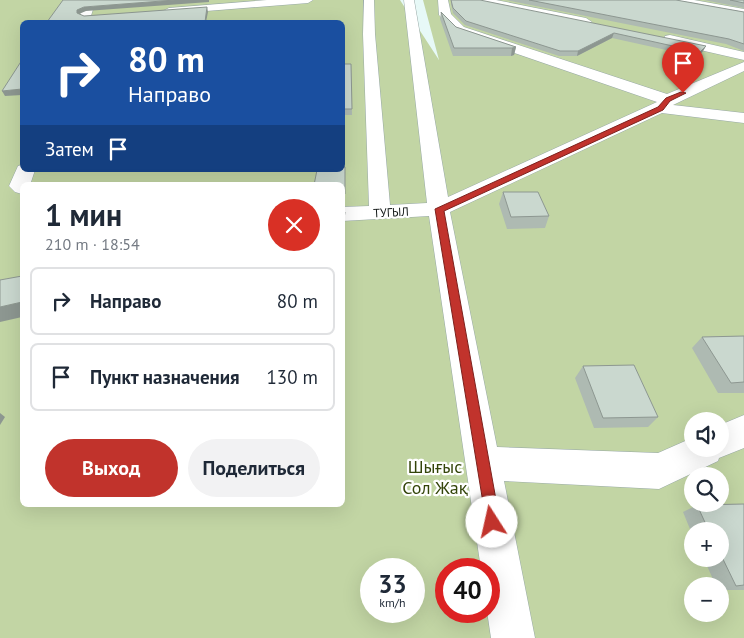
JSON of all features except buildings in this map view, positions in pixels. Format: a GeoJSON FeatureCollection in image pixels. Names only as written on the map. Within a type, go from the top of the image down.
{"type":"FeatureCollection","features":[{"type":"Feature","properties":{"kind":"street"},"geometry":{"type":"LineString","coordinates":[[88,18],[91,0]]}},
{"type":"Feature","properties":{"kind":"street"},"geometry":{"type":"LineString","coordinates":[[154,12],[308,0]]}},
{"type":"Feature","properties":{"kind":"street"},"geometry":{"type":"LineString","coordinates":[[443,0],[445,15],[460,30],[664,104],[744,118]]}},
{"type":"Feature","properties":{"kind":"street"},"geometry":{"type":"LineString","coordinates":[[480,0],[603,25]]}},
{"type":"Feature","properties":{"kind":"street"},"geometry":{"type":"LineString","coordinates":[[675,0],[744,12]]}},
{"type":"Feature","properties":{"kind":"street"},"geometry":{"type":"LineString","coordinates":[[369,1],[369,34],[380,212]]}},
{"type":"Feature","properties":{"kind":"street"},"geometry":{"type":"LineString","coordinates":[[406,1],[439,209],[513,638]]}},
{"type":"Feature","properties":{"kind":"street"},"geometry":{"type":"LineString","coordinates":[[660,37],[744,56]]}},
{"type":"Feature","properties":{"kind":"street"},"geometry":{"type":"LineString","coordinates":[[439,209],[744,66]]}},
{"type":"Feature","properties":{"kind":"street","name":"ТУГЫЛ"},"geometry":{"type":"LineString","coordinates":[[345,214],[439,209]]}},
{"type":"Feature","properties":{"kind":"street"},"geometry":{"type":"LineString","coordinates":[[729,438],[744,431]]}},
{"type":"Feature","properties":{"kind":"street"},"geometry":{"type":"LineString","coordinates":[[482,463],[659,472],[690,457]]}},
{"type":"Feature","properties":{"kind":"green space","name":"Шығыс Сол Жақ"},"geometry":{"type":"Polygon","coordinates":[[[0,0],[400,0],[439,60],[423,0],[744,0],[744,638],[0,638],[0,0]]]}},
{"type":"Feature","properties":{"kind":"route"},"geometry":{"type":"LineString","coordinates":[[492,522],[439,209],[660,108],[668,100],[683,93]]}}]}
